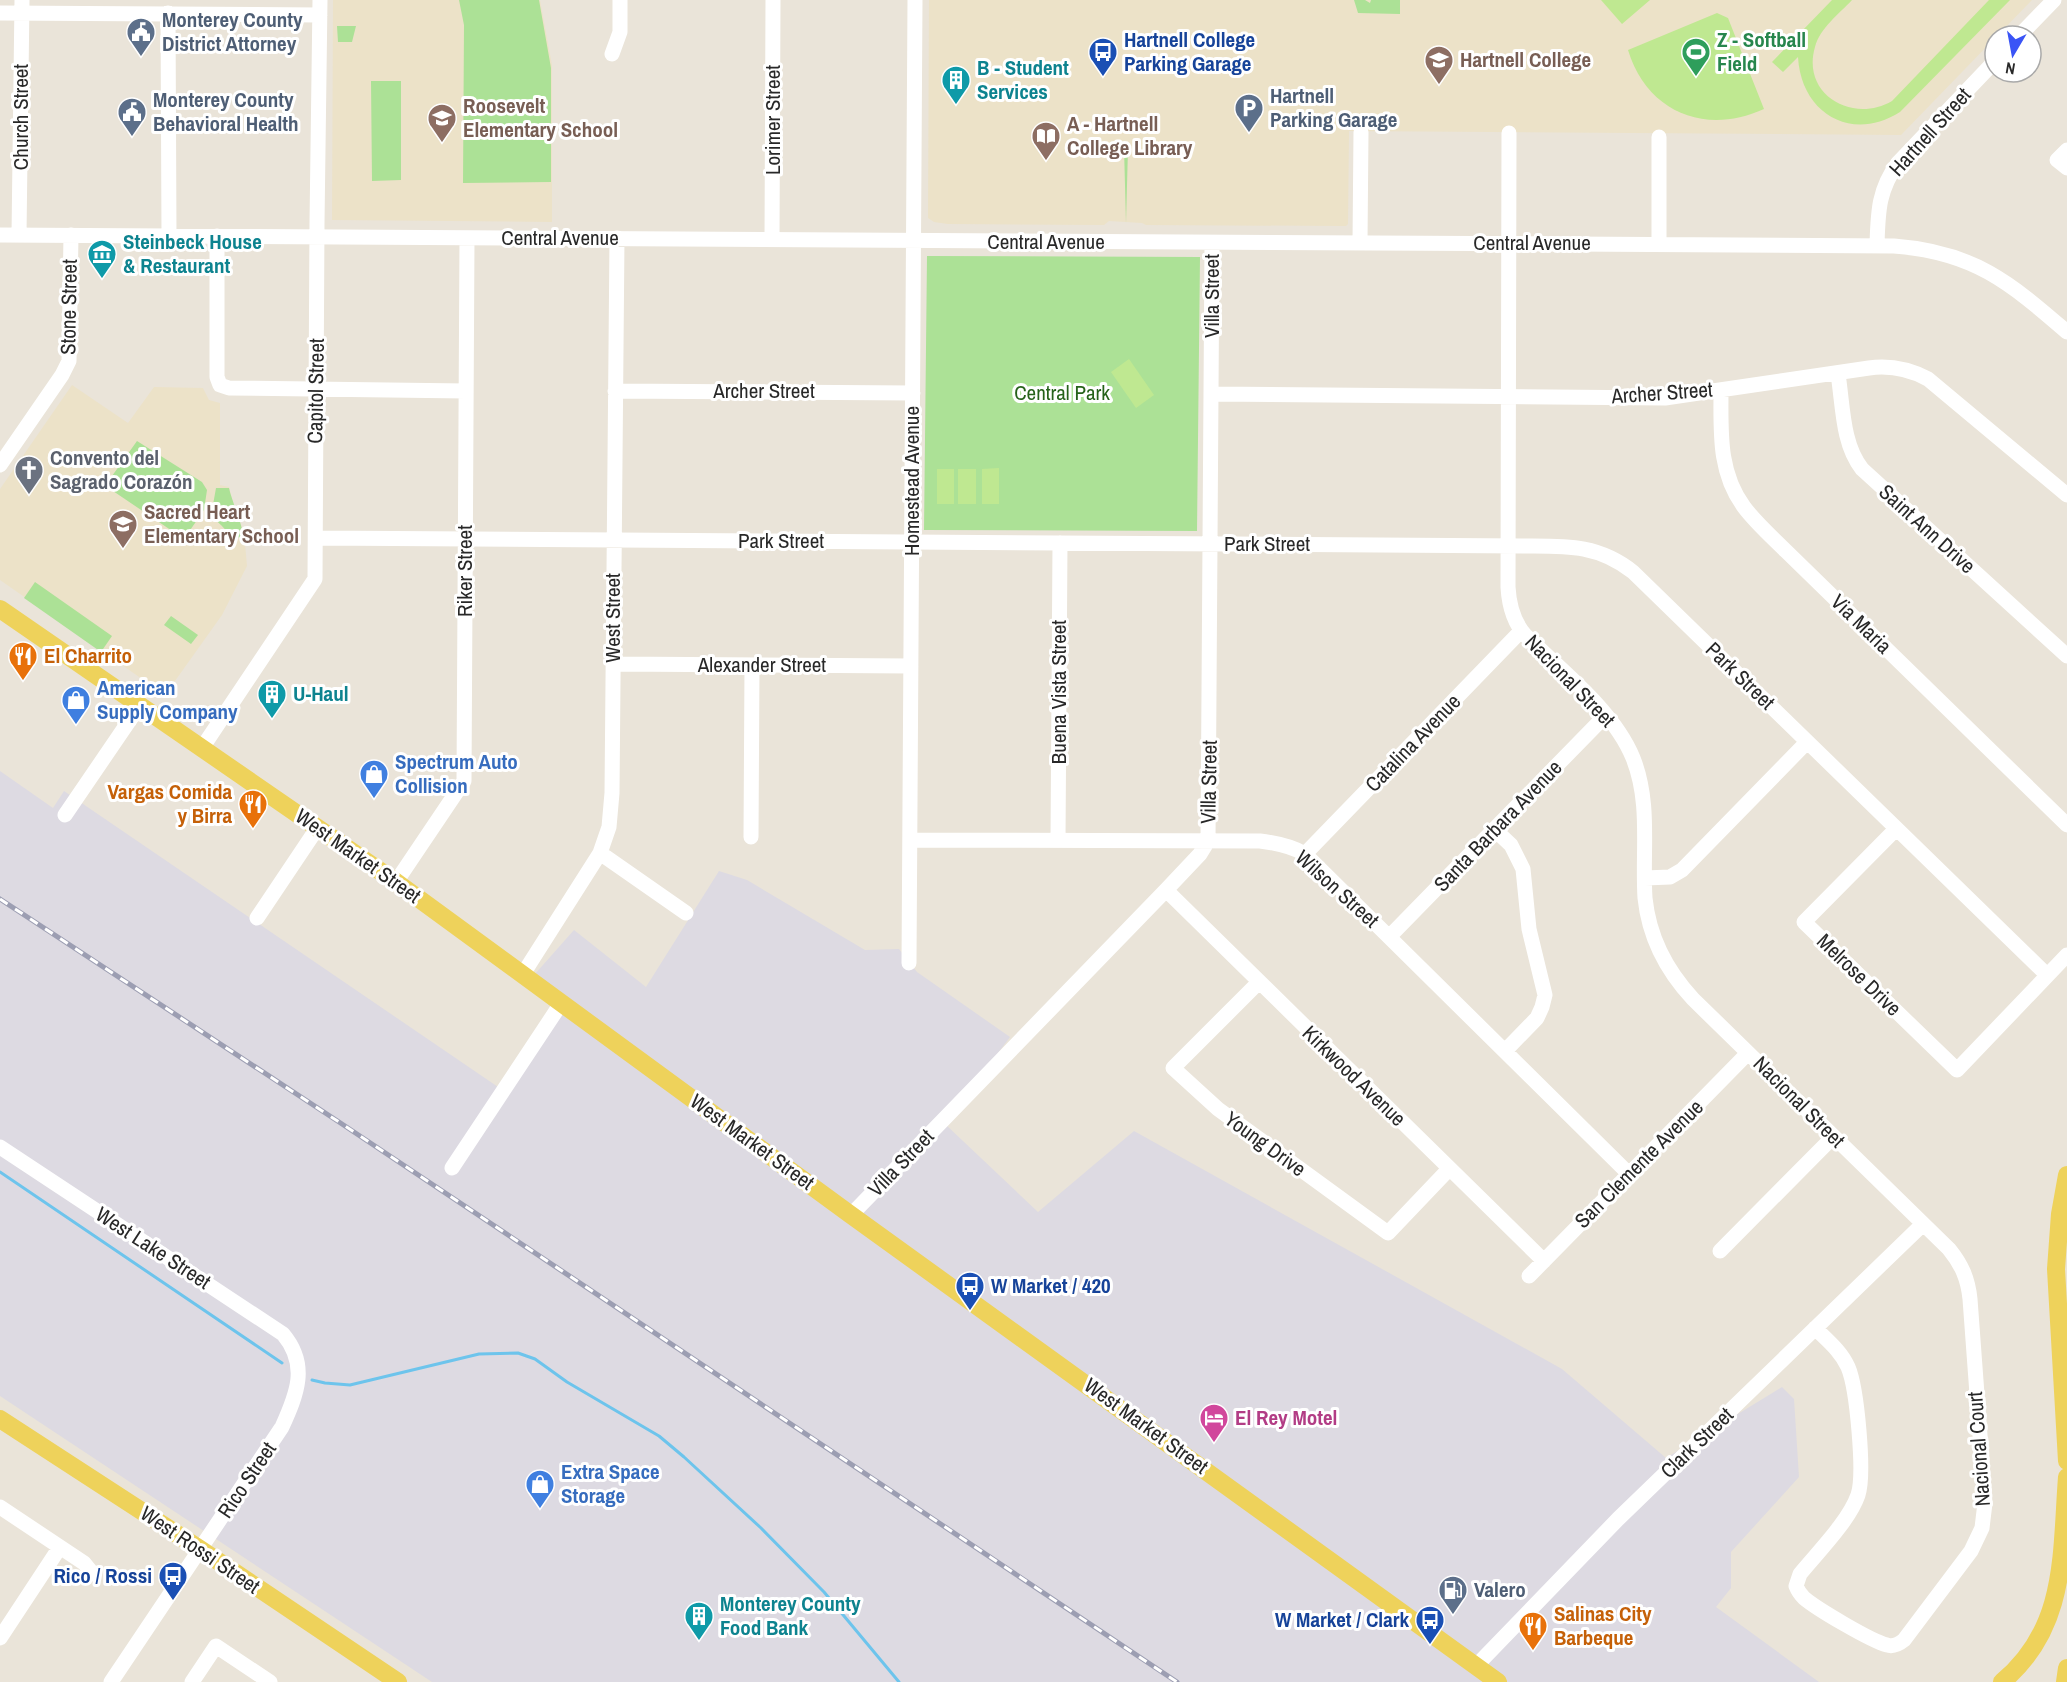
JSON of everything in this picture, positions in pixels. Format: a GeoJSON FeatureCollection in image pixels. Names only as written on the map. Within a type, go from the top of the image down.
{"type":"FeatureCollection","features":[{"type":"Feature","properties":{"kind":"main road","name":"West Market Street"},"geometry":{"type":"LineString","coordinates":[[0,609],[396,882],[851,1215],[1498,1682]]}},
{"type":"Feature","properties":{"kind":"main road"},"geometry":{"type":"LineString","coordinates":[[2067,1175],[2060,1214],[2056,1269],[2067,1461]]}},
{"type":"Feature","properties":{"kind":"main road","name":"West Rossi Street"},"geometry":{"type":"LineString","coordinates":[[0,1419],[200,1549],[398,1682]]}},
{"type":"Feature","properties":{"kind":"main road"},"geometry":{"type":"LineString","coordinates":[[2002,1682],[2026,1659],[2038,1642],[2052,1612],[2060,1562],[2067,1477]]}},
{"type":"Feature","properties":{"kind":"main road"},"geometry":{"type":"LineString","coordinates":[[2065,1682],[2067,1668]]}},
{"type":"Feature","properties":{"kind":"street"},"geometry":{"type":"LineString","coordinates":[[612,54],[620,32],[620,0]]}},
{"type":"Feature","properties":{"kind":"street","name":"Lorimer Street"},"geometry":{"type":"LineString","coordinates":[[772,239],[773,0]]}},
{"type":"Feature","properties":{"kind":"street","name":"Homestead Avenue"},"geometry":{"type":"LineString","coordinates":[[909,963],[915,0]]}},
{"type":"Feature","properties":{"kind":"street"},"geometry":{"type":"LineString","coordinates":[[2031,24],[2054,0]]}},
{"type":"Feature","properties":{"kind":"street"},"geometry":{"type":"LineString","coordinates":[[0,13],[22,6],[168,13],[320,8]]}},
{"type":"Feature","properties":{"kind":"street","name":"Church Street"},"geometry":{"type":"LineString","coordinates":[[19,235],[22,6]]}},
{"type":"Feature","properties":{"kind":"street","name":"Capitol Street"},"geometry":{"type":"LineString","coordinates":[[202,748],[315,579],[320,8]]}},
{"type":"Feature","properties":{"kind":"street"},"geometry":{"type":"LineString","coordinates":[[168,13],[169,236]]}},
{"type":"Feature","properties":{"kind":"street","name":"Hartnell Street"},"geometry":{"type":"LineString","coordinates":[[1877,245],[1880,198],[1889,175],[1983,74]]}},
{"type":"Feature","properties":{"kind":"street"},"geometry":{"type":"LineString","coordinates":[[1360,242],[1361,132]]}},
{"type":"Feature","properties":{"kind":"street","name":"Nacional Street"},"geometry":{"type":"LineString","coordinates":[[1509,133],[1508,597],[1512,613],[1521,631],[1606,715],[1629,749],[1640,780],[1644,816],[1645,896],[1650,926],[1668,968],[1686,991],[1923,1224]]}},
{"type":"Feature","properties":{"kind":"street"},"geometry":{"type":"LineString","coordinates":[[1659,137],[1659,244]]}},
{"type":"Feature","properties":{"kind":"street","name":"Central Avenue"},"geometry":{"type":"LineString","coordinates":[[0,235],[1877,245],[1926,249],[1976,264],[2010,285],[2067,332]]}},
{"type":"Feature","properties":{"kind":"street","name":"Stone Street"},"geometry":{"type":"LineString","coordinates":[[0,465],[62,375],[69,361],[71,235]]}},
{"type":"Feature","properties":{"kind":"street"},"geometry":{"type":"LineString","coordinates":[[217,236],[217,377],[220,385],[229,388],[466,391]]}},
{"type":"Feature","properties":{"kind":"street","name":"West Street"},"geometry":{"type":"LineString","coordinates":[[523,974],[606,842],[612,808],[617,238]]}},
{"type":"Feature","properties":{"kind":"street","name":"Riker Street"},"geometry":{"type":"LineString","coordinates":[[396,882],[464,781],[467,239]]}},
{"type":"Feature","properties":{"kind":"street","name":"Villa Street"},"geometry":{"type":"LineString","coordinates":[[851,1215],[1166,890],[1200,854],[1208,841],[1212,243]]}},
{"type":"Feature","properties":{"kind":"street","name":"Archer Street"},"geometry":{"type":"LineString","coordinates":[[1212,394],[1665,398],[1889,367],[1902,369],[1928,379],[2066,493]]}},
{"type":"Feature","properties":{"kind":"street","name":"Saint Ann Drive"},"geometry":{"type":"LineString","coordinates":[[1838,374],[1849,443],[1862,469],[2067,656]]}},
{"type":"Feature","properties":{"kind":"street","name":"Via Maria"},"geometry":{"type":"LineString","coordinates":[[1721,390],[1723,456],[1729,480],[1744,507],[1778,543],[2067,825]]}},
{"type":"Feature","properties":{"kind":"street","name":"Archer Street"},"geometry":{"type":"LineString","coordinates":[[615,391],[913,393]]}},
{"type":"Feature","properties":{"kind":"street","name":"Park Street"},"geometry":{"type":"LineString","coordinates":[[316,538],[1580,547],[1607,555],[1626,566],[2047,975]]}},
{"type":"Feature","properties":{"kind":"street","name":"Buena Vista Street"},"geometry":{"type":"LineString","coordinates":[[1058,840],[1060,543]]}},
{"type":"Feature","properties":{"kind":"street","name":"Catalina Avenue"},"geometry":{"type":"LineString","coordinates":[[1305,854],[1521,631]]}},
{"type":"Feature","properties":{"kind":"street","name":"Alexander Street"},"geometry":{"type":"LineString","coordinates":[[613,664],[911,666]]}},
{"type":"Feature","properties":{"kind":"street"},"geometry":{"type":"LineString","coordinates":[[751,837],[752,665]]}},
{"type":"Feature","properties":{"kind":"street"},"geometry":{"type":"LineString","coordinates":[[65,815],[140,705]]}},
{"type":"Feature","properties":{"kind":"street","name":"Santa Barbara Avenue"},"geometry":{"type":"LineString","coordinates":[[1389,937],[1606,715]]}},
{"type":"Feature","properties":{"kind":"street"},"geometry":{"type":"LineString","coordinates":[[1645,878],[1670,876],[1682,870],[1807,742]]}},
{"type":"Feature","properties":{"kind":"street"},"geometry":{"type":"LineString","coordinates":[[257,918],[318,827]]}},
{"type":"Feature","properties":{"kind":"street"},"geometry":{"type":"LineString","coordinates":[[1494,829],[1511,845],[1523,869],[1529,929],[1545,995],[1537,1018],[1505,1052]]}},
{"type":"Feature","properties":{"kind":"street","name":"Melrose Drive"},"geometry":{"type":"LineString","coordinates":[[1896,829],[1804,922],[1957,1070],[2047,975]]}},
{"type":"Feature","properties":{"kind":"street","name":"Wilson Street"},"geometry":{"type":"LineString","coordinates":[[911,840],[1208,841],[1271,842],[1289,846],[1305,854],[1629,1174]]}},
{"type":"Feature","properties":{"kind":"street"},"geometry":{"type":"LineString","coordinates":[[600,853],[686,913]]}},
{"type":"Feature","properties":{"kind":"street","name":"Kirkwood Avenue"},"geometry":{"type":"LineString","coordinates":[[1166,890],[1544,1261]]}},
{"type":"Feature","properties":{"kind":"street"},"geometry":{"type":"LineString","coordinates":[[2047,975],[2067,955]]}},
{"type":"Feature","properties":{"kind":"street","name":"Young Drive"},"geometry":{"type":"LineString","coordinates":[[1259,982],[1173,1068],[1218,1109],[1388,1233],[1449,1169]]}},
{"type":"Feature","properties":{"kind":"street"},"geometry":{"type":"LineString","coordinates":[[452,1168],[562,1002]]}},
{"type":"Feature","properties":{"kind":"street","name":"San Clemente Avenue"},"geometry":{"type":"LineString","coordinates":[[1529,1276],[1748,1053]]}},
{"type":"Feature","properties":{"kind":"street"},"geometry":{"type":"LineString","coordinates":[[1720,1251],[1833,1137]]}},
{"type":"Feature","properties":{"kind":"street","name":"West Lake Street"},"geometry":{"type":"LineString","coordinates":[[0,1147],[283,1334],[293,1346],[296,1358]]}},
{"type":"Feature","properties":{"kind":"street","name":"Clark Street"},"geometry":{"type":"LineString","coordinates":[[1476,1666],[1618,1519],[1923,1224]]}},
{"type":"Feature","properties":{"kind":"street","name":"Nacional Court"},"geometry":{"type":"LineString","coordinates":[[1815,1328],[1838,1352],[1851,1377],[1857,1422],[1860,1487],[1853,1506],[1800,1574],[1796,1586],[1802,1596],[1827,1613],[1880,1642],[1890,1646],[1895,1645],[1904,1640],[1971,1551],[1982,1528],[1985,1511],[1969,1285],[1955,1256],[1923,1224]]}},
{"type":"Feature","properties":{"kind":"street","name":"Rico Street"},"geometry":{"type":"LineString","coordinates":[[111,1682],[282,1427],[295,1399],[299,1377],[296,1358]]}},
{"type":"Feature","properties":{"kind":"street"},"geometry":{"type":"LineString","coordinates":[[0,1507],[84,1563],[93,1574]]}},
{"type":"Feature","properties":{"kind":"street"},"geometry":{"type":"LineString","coordinates":[[0,1638],[60,1546]]}},
{"type":"Feature","properties":{"kind":"street"},"geometry":{"type":"LineString","coordinates":[[192,1682],[216,1646],[270,1682]]}},
{"type":"Feature","properties":{"kind":"shaded area","name":"Roosevelt Elementary School"},"geometry":{"type":"Polygon","coordinates":[[[333,0],[540,0],[552,65],[552,222],[332,220],[333,0]]]}},
{"type":"Feature","properties":{"kind":"shaded area","name":"Hartnell College"},"geometry":{"type":"Polygon","coordinates":[[[929,0],[2032,0],[2009,24],[1983,24],[1983,50],[1901,135],[1349,131],[1348,224],[1346,226],[1146,225],[1109,221],[1104,225],[948,224],[934,222],[928,218],[929,0]]]}},
{"type":"Feature","properties":{"kind":"shaded area","name":"Sacred Heart Elementary School"},"geometry":{"type":"Polygon","coordinates":[[[72,385],[128,423],[154,387],[203,388],[209,400],[220,403],[220,485],[229,487],[244,532],[247,566],[222,615],[165,695],[0,580],[0,489],[72,385]]]}},
{"type":"Feature","properties":{"kind":"shaded area"},"geometry":{"type":"Polygon","coordinates":[[[0,771],[53,808],[64,791],[501,1089],[553,1005],[527,983],[574,930],[646,987],[719,871],[747,880],[865,950],[899,949],[917,972],[1010,1037],[945,1124],[1038,1212],[1134,1131],[1562,1369],[1666,1458],[1782,1387],[1794,1399],[1799,1477],[1731,1552],[1731,1588],[1716,1607],[1819,1682],[432,1682],[0,1396],[0,771]]]}},
{"type":"Feature","properties":{"kind":"green space"},"geometry":{"type":"Polygon","coordinates":[[[459,0],[539,0],[551,68],[551,182],[463,183],[464,25],[459,0]]]}},
{"type":"Feature","properties":{"kind":"green space"},"geometry":{"type":"Polygon","coordinates":[[[1354,0],[1365,0],[1370,3],[1371,0],[1400,0],[1400,14],[1358,13],[1354,0]]]}},
{"type":"Feature","properties":{"kind":"green space"},"geometry":{"type":"Polygon","coordinates":[[[1601,0],[1650,0],[1622,24],[1601,0]]]}},
{"type":"Feature","properties":{"kind":"green space"},"geometry":{"type":"Polygon","coordinates":[[[1832,0],[1852,0],[1817,40],[1813,64],[1816,79],[1823,91],[1834,101],[1847,107],[1862,109],[1877,107],[1892,101],[1989,0],[2010,0],[1986,24],[1983,24],[1983,27],[1900,112],[1882,121],[1864,124],[1847,123],[1832,117],[1808,94],[1801,77],[1798,57],[1783,72],[1772,62],[1832,0]]]}},
{"type":"Feature","properties":{"kind":"green space","name":"Z - Softball Field"},"geometry":{"type":"Polygon","coordinates":[[[1717,13],[1728,18],[1764,109],[1742,117],[1721,120],[1700,119],[1681,113],[1664,103],[1649,89],[1637,71],[1628,50],[1717,13]]]}},
{"type":"Feature","properties":{"kind":"green space"},"geometry":{"type":"Polygon","coordinates":[[[337,26],[356,26],[352,42],[338,42],[337,26]]]}},
{"type":"Feature","properties":{"kind":"green space"},"geometry":{"type":"Polygon","coordinates":[[[371,81],[401,81],[401,180],[372,181],[371,81]]]}},
{"type":"Feature","properties":{"kind":"green space"},"geometry":{"type":"Polygon","coordinates":[[[1126,146],[1128,148],[1126,223],[1124,148],[1126,146]]]}},
{"type":"Feature","properties":{"kind":"green space","name":"Central Park"},"geometry":{"type":"Polygon","coordinates":[[[927,256],[1200,257],[1197,531],[924,530],[927,256]]]}},
{"type":"Feature","properties":{"kind":"green space"},"geometry":{"type":"Polygon","coordinates":[[[1129,359],[1154,395],[1136,408],[1111,372],[1129,359]]]}},
{"type":"Feature","properties":{"kind":"green space"},"geometry":{"type":"Polygon","coordinates":[[[137,441],[202,482],[207,490],[204,510],[184,539],[113,491],[112,476],[137,441]]]}},
{"type":"Feature","properties":{"kind":"green space"},"geometry":{"type":"Polygon","coordinates":[[[999,468],[999,504],[982,504],[982,469],[999,468]]]}},
{"type":"Feature","properties":{"kind":"green space"},"geometry":{"type":"Polygon","coordinates":[[[937,469],[954,469],[954,504],[937,504],[937,469]]]}},
{"type":"Feature","properties":{"kind":"green space"},"geometry":{"type":"Polygon","coordinates":[[[958,469],[976,469],[976,504],[958,504],[958,469]]]}},
{"type":"Feature","properties":{"kind":"green space"},"geometry":{"type":"Polygon","coordinates":[[[216,488],[229,488],[243,537],[233,538],[211,516],[216,488]]]}},
{"type":"Feature","properties":{"kind":"green space"},"geometry":{"type":"Polygon","coordinates":[[[35,582],[112,636],[101,652],[24,598],[35,582]]]}},
{"type":"Feature","properties":{"kind":"green space"},"geometry":{"type":"Polygon","coordinates":[[[171,616],[198,635],[191,644],[164,625],[171,616]]]}},
{"type":"Feature","properties":{"kind":"waterway"},"geometry":{"type":"LineString","coordinates":[[0,1172],[282,1363]]}},
{"type":"Feature","properties":{"kind":"waterway"},"geometry":{"type":"LineString","coordinates":[[312,1380],[350,1385],[479,1354],[518,1353],[535,1359],[567,1382],[659,1436],[684,1457],[761,1528],[824,1592],[899,1682]]}},
{"type":"Feature","properties":{"kind":"railway"},"geometry":{"type":"LineString","coordinates":[[0,899],[339,1122],[1177,1682]]}},
{"type":"Feature","properties":{"kind":"place","name":"Monterey County District Attorney"},"geometry":{"type":"Point","coordinates":[141,58]}},
{"type":"Feature","properties":{"kind":"place","name":"Hartnell College Parking Garage"},"geometry":{"type":"Point","coordinates":[1103,78]}},
{"type":"Feature","properties":{"kind":"place","name":"Z - Softball Field"},"geometry":{"type":"Point","coordinates":[1696,78]}},
{"type":"Feature","properties":{"kind":"place","name":"Hartnell College"},"geometry":{"type":"Point","coordinates":[1439,86]}},
{"type":"Feature","properties":{"kind":"place","name":"B - Student Services"},"geometry":{"type":"Point","coordinates":[956,106]}},
{"type":"Feature","properties":{"kind":"place","name":"Hartnell Parking Garage"},"geometry":{"type":"Point","coordinates":[1249,134]}},
{"type":"Feature","properties":{"kind":"place","name":"Monterey County Behavioral Health"},"geometry":{"type":"Point","coordinates":[132,138]}},
{"type":"Feature","properties":{"kind":"place","name":"Roosevelt Elementary School"},"geometry":{"type":"Point","coordinates":[442,144]}},
{"type":"Feature","properties":{"kind":"place","name":"A - Hartnell College Library"},"geometry":{"type":"Point","coordinates":[1046,162]}},
{"type":"Feature","properties":{"kind":"place","name":"Steinbeck House & Restaurant"},"geometry":{"type":"Point","coordinates":[102,280]}},
{"type":"Feature","properties":{"kind":"place","name":"Convento del Sagrado Corazón"},"geometry":{"type":"Point","coordinates":[29,496]}},
{"type":"Feature","properties":{"kind":"place","name":"Sacred Heart Elementary School"},"geometry":{"type":"Point","coordinates":[123,550]}},
{"type":"Feature","properties":{"kind":"place","name":"El Charrito"},"geometry":{"type":"Point","coordinates":[23,682]}},
{"type":"Feature","properties":{"kind":"place","name":"U-Haul"},"geometry":{"type":"Point","coordinates":[272,720]}},
{"type":"Feature","properties":{"kind":"place","name":"American Supply Company"},"geometry":{"type":"Point","coordinates":[76,726]}},
{"type":"Feature","properties":{"kind":"place","name":"Spectrum Auto Collision"},"geometry":{"type":"Point","coordinates":[374,800]}},
{"type":"Feature","properties":{"kind":"place","name":"Vargas Comida y Birra"},"geometry":{"type":"Point","coordinates":[253,830]}},
{"type":"Feature","properties":{"kind":"place","name":"W Market / 420"},"geometry":{"type":"Point","coordinates":[970,1312]}},
{"type":"Feature","properties":{"kind":"place","name":"El Rey Motel"},"geometry":{"type":"Point","coordinates":[1214,1444]}},
{"type":"Feature","properties":{"kind":"place","name":"Extra Space Storage"},"geometry":{"type":"Point","coordinates":[540,1510]}},
{"type":"Feature","properties":{"kind":"place","name":"Rico / Rossi"},"geometry":{"type":"Point","coordinates":[173,1602]}},
{"type":"Feature","properties":{"kind":"place","name":"Valero"},"geometry":{"type":"Point","coordinates":[1453,1616]}},
{"type":"Feature","properties":{"kind":"place","name":"Monterey County Food Bank"},"geometry":{"type":"Point","coordinates":[699,1642]}},
{"type":"Feature","properties":{"kind":"place","name":"W Market / Clark"},"geometry":{"type":"Point","coordinates":[1430,1646]}},
{"type":"Feature","properties":{"kind":"place","name":"Salinas City Barbeque"},"geometry":{"type":"Point","coordinates":[1533,1652]}}]}
